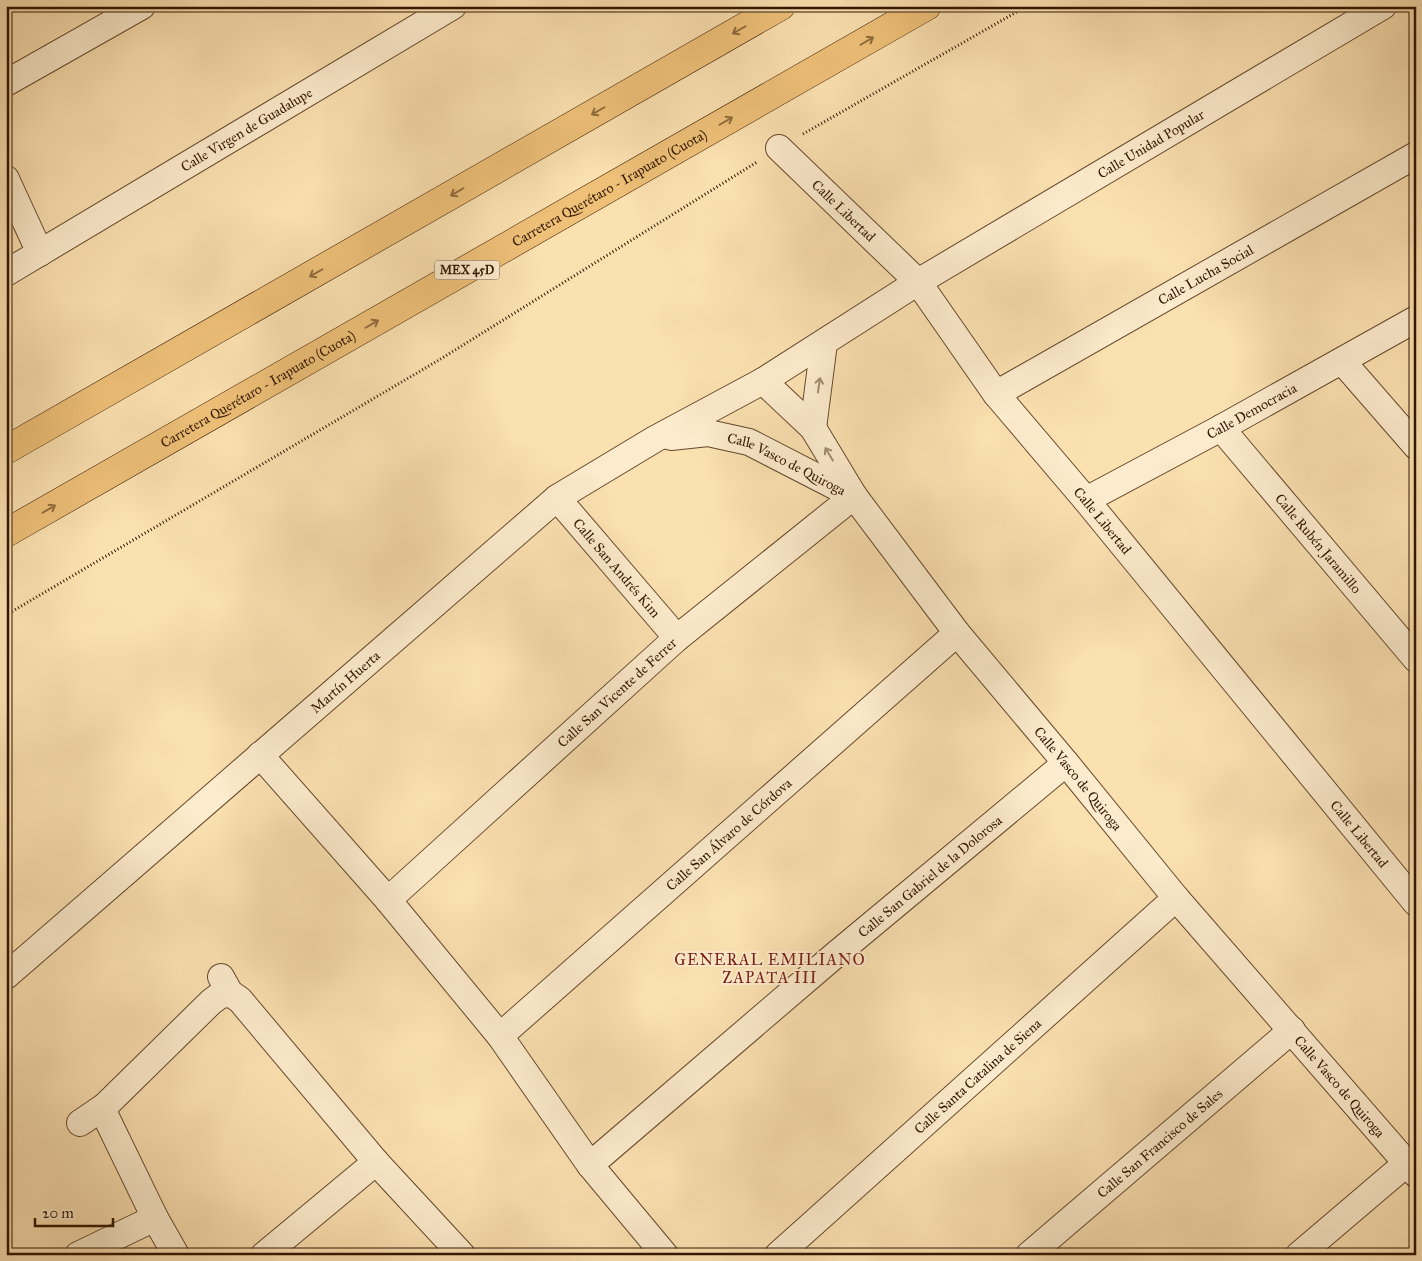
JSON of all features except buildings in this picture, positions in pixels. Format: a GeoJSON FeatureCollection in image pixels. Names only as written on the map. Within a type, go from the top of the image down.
{"type":"FeatureCollection","features":[{"type":"Feature","properties":{"kind":"highway"},"geometry":{"type":"LineString","coordinates":[[6,450],[781,6]]}},
{"type":"Feature","properties":{"kind":"highway","name":"Carretera Querétaro - Irapuato (Cuota)"},"geometry":{"type":"LineString","coordinates":[[6,533],[927,6]]}},
{"type":"Feature","properties":{"kind":"street"},"geometry":{"type":"LineString","coordinates":[[6,83],[142,6]]}},
{"type":"Feature","properties":{"kind":"street","name":"Calle Virgen de Guadalupe"},"geometry":{"type":"LineString","coordinates":[[6,272],[453,6]]}},
{"type":"Feature","properties":{"kind":"street","name":"Calle Unidad Popular"},"geometry":{"type":"LineString","coordinates":[[655,439],[764,381],[918,282],[1383,6]]}},
{"type":"Feature","properties":{"kind":"street","name":"Calle Libertad"},"geometry":{"type":"LineString","coordinates":[[779,148],[918,282],[996,394],[1086,500],[1416,903]]}},
{"type":"Feature","properties":{"kind":"street","name":"Calle Lucha Social"},"geometry":{"type":"LineString","coordinates":[[996,394],[1416,155]]}},
{"type":"Feature","properties":{"kind":"street"},"geometry":{"type":"LineString","coordinates":[[6,179],[40,253]]}},
{"type":"Feature","properties":{"kind":"street","name":"Calle Democracia"},"geometry":{"type":"LineString","coordinates":[[1086,500],[1221,428],[1416,319]]}},
{"type":"Feature","properties":{"kind":"street"},"geometry":{"type":"LineString","coordinates":[[813,428],[824,343]]}},
{"type":"Feature","properties":{"kind":"street"},"geometry":{"type":"LineString","coordinates":[[1342,361],[1416,446]]}},
{"type":"Feature","properties":{"kind":"street"},"geometry":{"type":"LineString","coordinates":[[764,381],[813,428],[854,496]]}},
{"type":"Feature","properties":{"kind":"street","name":"Calle Rubén Jaramillo"},"geometry":{"type":"LineString","coordinates":[[1221,428],[1416,659]]}},
{"type":"Feature","properties":{"kind":"street","name":"Martín Huerta"},"geometry":{"type":"LineString","coordinates":[[6,976],[557,498],[655,439],[708,432]]}},
{"type":"Feature","properties":{"kind":"street","name":"Calle Vasco de Quiroga"},"geometry":{"type":"LineString","coordinates":[[708,432],[749,442],[854,496],[957,633],[1066,762],[1176,898],[1412,1168]]}},
{"type":"Feature","properties":{"kind":"street","name":"Calle San Vicente de Ferrer"},"geometry":{"type":"LineString","coordinates":[[388,900],[677,638],[854,496]]}},
{"type":"Feature","properties":{"kind":"street","name":"Calle San Andrés Kim"},"geometry":{"type":"LineString","coordinates":[[557,498],[677,638]]}},
{"type":"Feature","properties":{"kind":"street","name":"Calle San Álvaro de Córdova"},"geometry":{"type":"LineString","coordinates":[[500,1036],[957,633]]}},
{"type":"Feature","properties":{"kind":"street"},"geometry":{"type":"LineString","coordinates":[[260,755],[388,900],[500,1036],[590,1165],[665,1255]]}},
{"type":"Feature","properties":{"kind":"street","name":"Calle San Gabriel de la Dolorosa"},"geometry":{"type":"LineString","coordinates":[[590,1165],[834,956],[1066,762]]}},
{"type":"Feature","properties":{"kind":"street","name":"Calle Santa Catalina de Siena"},"geometry":{"type":"LineString","coordinates":[[778,1255],[1176,898]]}},
{"type":"Feature","properties":{"kind":"street"},"geometry":{"type":"LineString","coordinates":[[80,1123],[105,1106],[219,996],[226,985],[376,1162],[462,1255]]}},
{"type":"Feature","properties":{"kind":"street","name":"Calle San Francisco de Sales"},"geometry":{"type":"LineString","coordinates":[[1029,1255],[1292,1030]]}},
{"type":"Feature","properties":{"kind":"street"},"geometry":{"type":"LineString","coordinates":[[105,1106],[104,1112],[107,1119],[165,1235]]}},
{"type":"Feature","properties":{"kind":"street"},"geometry":{"type":"LineString","coordinates":[[264,1255],[376,1162]]}},
{"type":"Feature","properties":{"kind":"street"},"geometry":{"type":"LineString","coordinates":[[1299,1255],[1412,1168]]}},
{"type":"Feature","properties":{"kind":"street"},"geometry":{"type":"LineString","coordinates":[[78,1255],[165,1235]]}},
{"type":"Feature","properties":{"kind":"street"},"geometry":{"type":"LineString","coordinates":[[120,1255],[165,1235]]}},
{"type":"Feature","properties":{"kind":"path"},"geometry":{"type":"LineString","coordinates":[[6,615],[439,360],[779,148],[1027,6]]}},
{"type":"Feature","properties":{"kind":"district","name":"GENERAL EMILIANO ZAPATA III"},"geometry":{"type":"Point","coordinates":[770,968]}}]}
